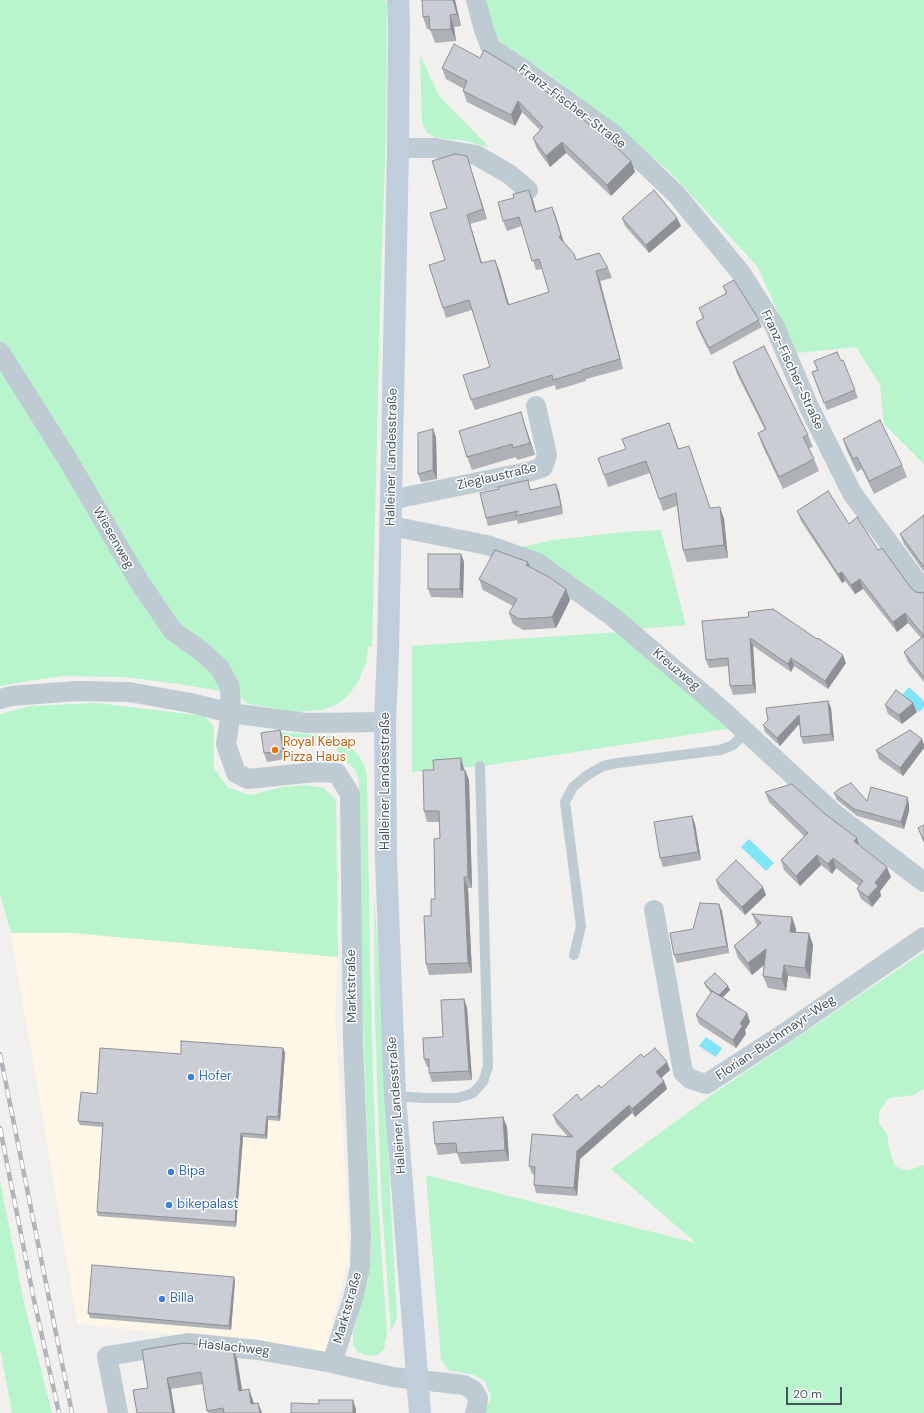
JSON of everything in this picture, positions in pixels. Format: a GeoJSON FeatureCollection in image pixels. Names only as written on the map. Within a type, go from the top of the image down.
{"type":"FeatureCollection","features":[{"type":"Feature","properties":{"kind":"main road","name":"Halleiner Landesstraße"},"geometry":{"type":"LineString","coordinates":[[398,0],[398,148],[386,722],[386,858],[395,1096],[420,1413]]}},
{"type":"Feature","properties":{"kind":"street","name":"Franz-Fischer-Straße"},"geometry":{"type":"LineString","coordinates":[[476,0],[484,30],[491,48],[523,69],[612,133],[676,194],[741,273],[774,325],[809,407],[852,493],[924,591]]}},
{"type":"Feature","properties":{"kind":"street"},"geometry":{"type":"LineString","coordinates":[[398,148],[435,148],[476,155],[509,174],[528,190]]}},
{"type":"Feature","properties":{"kind":"street","name":"Wiesenweg"},"geometry":{"type":"LineString","coordinates":[[0,352],[68,460],[140,583],[172,631],[200,651],[218,667],[230,687],[231,713]]}},
{"type":"Feature","properties":{"kind":"street","name":"Zieglaustraße"},"geometry":{"type":"LineString","coordinates":[[390,500],[532,471],[543,467],[547,455],[536,406]]}},
{"type":"Feature","properties":{"kind":"street","name":"Kreuzweg"},"geometry":{"type":"LineString","coordinates":[[391,526],[487,546],[538,563],[613,617],[721,709],[836,815],[924,882]]}},
{"type":"Feature","properties":{"kind":"street"},"geometry":{"type":"LineString","coordinates":[[0,699],[12,696],[76,691],[129,692],[191,703],[231,713],[306,723],[386,722]]}},
{"type":"Feature","properties":{"kind":"street","name":"Marktstraße"},"geometry":{"type":"LineString","coordinates":[[231,713],[226,744],[236,772],[248,779],[315,772],[337,773],[350,794],[353,1041],[361,1236],[360,1267],[354,1295],[332,1363]]}},
{"type":"Feature","properties":{"kind":"street","name":"Florian-Buchmayr-Weg"},"geometry":{"type":"LineString","coordinates":[[654,910],[683,1072],[690,1079],[706,1084],[785,1033],[924,937]]}},
{"type":"Feature","properties":{"kind":"street","name":"Haslachweg"},"geometry":{"type":"LineString","coordinates":[[118,1413],[107,1356],[188,1343],[258,1350],[332,1363],[393,1377],[464,1384],[474,1390],[478,1398],[477,1408],[474,1413]]}},
{"type":"Feature","properties":{"kind":"lane"},"geometry":{"type":"LineString","coordinates":[[574,955],[581,926],[565,802],[573,787],[586,776],[602,766],[720,750],[733,745],[746,732]]}},
{"type":"Feature","properties":{"kind":"lane"},"geometry":{"type":"LineString","coordinates":[[395,1096],[458,1098],[473,1093],[483,1082],[488,1067],[480,766]]}},
{"type":"Feature","properties":{"kind":"shaded area"},"geometry":{"type":"Polygon","coordinates":[[[11,933],[72,933],[338,957],[335,1018],[349,1257],[324,1354],[247,1342],[78,1324],[11,933]]]}},
{"type":"Feature","properties":{"kind":"green space"},"geometry":{"type":"Polygon","coordinates":[[[0,0],[385,0],[387,4],[386,132],[380,305],[372,647],[368,647],[366,663],[358,682],[348,696],[336,705],[322,710],[297,712],[248,704],[241,698],[239,686],[165,610],[0,343],[0,0]]]}},
{"type":"Feature","properties":{"kind":"green space"},"geometry":{"type":"Polygon","coordinates":[[[486,0],[924,0],[924,464],[884,424],[880,385],[856,347],[797,353],[757,266],[670,172],[607,119],[547,73],[504,47],[495,33],[486,0]]]}},
{"type":"Feature","properties":{"kind":"green space"},"geometry":{"type":"Polygon","coordinates":[[[420,55],[439,96],[489,147],[460,140],[436,138],[427,133],[422,123],[420,55]]]}},
{"type":"Feature","properties":{"kind":"green space"},"geometry":{"type":"Polygon","coordinates":[[[0,362],[163,626],[214,668],[221,691],[124,677],[63,676],[0,686],[0,362]]]}},
{"type":"Feature","properties":{"kind":"green space"},"geometry":{"type":"Polygon","coordinates":[[[661,530],[686,625],[635,629],[552,563],[522,547],[553,540],[624,532],[661,530]]]}},
{"type":"Feature","properties":{"kind":"green space"},"geometry":{"type":"Polygon","coordinates":[[[619,632],[733,728],[483,766],[412,772],[412,646],[619,632]]]}},
{"type":"Feature","properties":{"kind":"green space"},"geometry":{"type":"Polygon","coordinates":[[[97,703],[204,716],[214,726],[214,768],[227,787],[250,795],[283,787],[305,785],[324,788],[336,800],[338,957],[72,933],[11,933],[0,895],[0,714],[30,706],[97,703]]]}},
{"type":"Feature","properties":{"kind":"green space"},"geometry":{"type":"Polygon","coordinates":[[[264,731],[334,736],[357,753],[364,765],[367,776],[373,1079],[378,1203],[387,1333],[384,1349],[377,1355],[368,1356],[358,1352],[353,1345],[353,1334],[368,1280],[371,1256],[361,970],[359,780],[355,770],[348,763],[338,759],[336,743],[330,739],[259,735],[264,731]]]}},
{"type":"Feature","properties":{"kind":"green space"},"geometry":{"type":"Polygon","coordinates":[[[374,896],[379,960],[397,1318],[391,1331],[382,1205],[378,1108],[374,896]]]}},
{"type":"Feature","properties":{"kind":"green space"},"geometry":{"type":"Polygon","coordinates":[[[924,952],[924,1088],[914,1095],[889,1098],[879,1111],[879,1124],[887,1134],[889,1148],[895,1166],[907,1171],[924,1165],[924,1413],[485,1413],[491,1397],[485,1381],[474,1375],[448,1370],[441,1359],[426,1175],[696,1243],[611,1169],[713,1094],[924,952]]]}},
{"type":"Feature","properties":{"kind":"green space"},"geometry":{"type":"Polygon","coordinates":[[[0,1180],[24,1303],[52,1413],[12,1413],[0,1348],[0,1180]]]}},
{"type":"Feature","properties":{"kind":"water"},"geometry":{"type":"Polygon","coordinates":[[[909,687],[924,701],[924,707],[919,712],[901,696],[909,687]]]}},
{"type":"Feature","properties":{"kind":"water"},"geometry":{"type":"Polygon","coordinates":[[[749,839],[774,863],[766,871],[741,847],[749,839]]]}},
{"type":"Feature","properties":{"kind":"water"},"geometry":{"type":"Polygon","coordinates":[[[706,1037],[722,1048],[716,1057],[699,1046],[706,1037]]]}},
{"type":"Feature","properties":{"kind":"building"},"geometry":{"type":"Polygon","coordinates":[[[422,0],[453,0],[457,14],[450,15],[451,29],[430,30],[429,16],[423,17],[422,0]]]}},
{"type":"Feature","properties":{"kind":"building"},"geometry":{"type":"Polygon","coordinates":[[[454,44],[480,58],[484,50],[512,67],[595,129],[596,128],[631,161],[607,185],[562,142],[546,156],[533,138],[543,127],[518,101],[511,115],[463,91],[467,81],[442,68],[454,44]]]}},
{"type":"Feature","properties":{"kind":"building"},"geometry":{"type":"Polygon","coordinates":[[[455,154],[467,156],[483,209],[467,215],[481,263],[495,260],[508,305],[549,292],[539,259],[532,261],[519,217],[503,221],[498,202],[514,198],[513,194],[529,190],[535,212],[552,207],[561,235],[559,237],[574,254],[576,260],[599,253],[608,268],[596,271],[620,359],[553,380],[552,375],[471,400],[463,375],[490,367],[469,300],[443,308],[429,265],[445,260],[430,213],[447,208],[432,161],[455,154]]]}},
{"type":"Feature","properties":{"kind":"building"},"geometry":{"type":"Polygon","coordinates":[[[654,190],[677,218],[646,245],[622,218],[654,190]]]}},
{"type":"Feature","properties":{"kind":"building"},"geometry":{"type":"Polygon","coordinates":[[[734,280],[759,320],[709,348],[696,322],[704,318],[699,308],[727,293],[723,286],[734,280]]]}},
{"type":"Feature","properties":{"kind":"building"},"geometry":{"type":"Polygon","coordinates":[[[764,346],[808,435],[803,437],[814,459],[779,477],[758,433],[766,429],[733,362],[764,346]]]}},
{"type":"Feature","properties":{"kind":"building"},"geometry":{"type":"Polygon","coordinates":[[[837,352],[841,361],[843,360],[855,390],[824,403],[812,372],[818,370],[814,361],[837,352]]]}},
{"type":"Feature","properties":{"kind":"building"},"geometry":{"type":"Polygon","coordinates":[[[521,412],[530,443],[513,448],[512,444],[467,457],[459,431],[521,412]]]}},
{"type":"Feature","properties":{"kind":"building"},"geometry":{"type":"Polygon","coordinates":[[[880,420],[902,465],[869,481],[857,457],[853,459],[843,439],[880,420]]]}},
{"type":"Feature","properties":{"kind":"building"},"geometry":{"type":"Polygon","coordinates":[[[669,423],[678,449],[689,446],[710,508],[720,507],[724,545],[683,550],[676,493],[659,499],[646,461],[604,475],[598,458],[626,449],[622,439],[669,423]]]}},
{"type":"Feature","properties":{"kind":"building"},"geometry":{"type":"Polygon","coordinates":[[[433,429],[433,470],[418,474],[418,433],[433,429]]]}},
{"type":"Feature","properties":{"kind":"building"},"geometry":{"type":"Polygon","coordinates":[[[528,480],[530,490],[556,484],[561,506],[515,516],[518,511],[486,518],[480,493],[528,480]]]}},
{"type":"Feature","properties":{"kind":"building"},"geometry":{"type":"Polygon","coordinates":[[[828,491],[849,524],[857,517],[878,550],[882,548],[911,588],[916,592],[924,592],[924,636],[905,613],[893,622],[860,579],[851,585],[842,572],[838,574],[797,511],[828,491]]]}},
{"type":"Feature","properties":{"kind":"building"},"geometry":{"type":"Polygon","coordinates":[[[924,515],[924,567],[900,534],[924,515]]]}},
{"type":"Feature","properties":{"kind":"building"},"geometry":{"type":"Polygon","coordinates":[[[495,550],[528,562],[526,565],[549,577],[566,589],[552,617],[519,619],[509,613],[517,599],[479,579],[495,550]]]}},
{"type":"Feature","properties":{"kind":"building"},"geometry":{"type":"Polygon","coordinates":[[[428,554],[461,554],[460,589],[428,589],[428,554]]]}},
{"type":"Feature","properties":{"kind":"building"},"geometry":{"type":"Polygon","coordinates":[[[773,609],[843,655],[825,681],[791,658],[788,664],[750,638],[753,685],[730,686],[728,658],[706,660],[702,621],[749,617],[748,612],[773,609]]]}},
{"type":"Feature","properties":{"kind":"building"},"geometry":{"type":"Polygon","coordinates":[[[924,636],[924,677],[904,652],[924,636]]]}},
{"type":"Feature","properties":{"kind":"building"},"geometry":{"type":"Polygon","coordinates":[[[896,690],[913,703],[899,715],[885,705],[896,690]]]}},
{"type":"Feature","properties":{"kind":"building"},"geometry":{"type":"Polygon","coordinates":[[[828,701],[831,734],[801,737],[799,715],[777,738],[763,725],[768,720],[766,708],[828,701]]]}},
{"type":"Feature","properties":{"kind":"building"},"geometry":{"type":"Polygon","coordinates":[[[280,730],[283,751],[264,753],[261,733],[280,730]]]}},
{"type":"Feature","properties":{"kind":"building"},"geometry":{"type":"Polygon","coordinates":[[[910,730],[922,739],[900,768],[876,750],[910,730]]]}},
{"type":"Feature","properties":{"kind":"building"},"geometry":{"type":"Polygon","coordinates":[[[461,758],[461,770],[465,770],[468,877],[464,877],[468,963],[426,964],[424,916],[431,916],[431,899],[435,899],[434,839],[440,838],[439,811],[424,811],[423,770],[434,770],[433,760],[461,758]]]}},
{"type":"Feature","properties":{"kind":"building"},"geometry":{"type":"Polygon","coordinates":[[[851,783],[867,801],[871,787],[907,797],[907,803],[901,822],[854,809],[834,793],[851,783]]]}},
{"type":"Feature","properties":{"kind":"building"},"geometry":{"type":"Polygon","coordinates":[[[792,784],[825,814],[857,838],[854,841],[887,867],[875,883],[878,886],[868,897],[857,889],[863,881],[833,858],[828,864],[817,855],[796,876],[781,860],[808,833],[765,792],[792,784]]]}},
{"type":"Feature","properties":{"kind":"building"},"geometry":{"type":"Polygon","coordinates":[[[692,816],[698,852],[660,858],[654,822],[692,816]]]}},
{"type":"Feature","properties":{"kind":"building"},"geometry":{"type":"Polygon","coordinates":[[[924,825],[924,841],[918,828],[924,825]]]}},
{"type":"Feature","properties":{"kind":"building"},"geometry":{"type":"Polygon","coordinates":[[[736,860],[763,887],[742,907],[716,880],[736,860]]]}},
{"type":"Feature","properties":{"kind":"building"},"geometry":{"type":"Polygon","coordinates":[[[700,903],[719,904],[727,946],[674,955],[670,933],[693,929],[700,903]]]}},
{"type":"Feature","properties":{"kind":"building"},"geometry":{"type":"Polygon","coordinates":[[[752,914],[792,917],[790,932],[809,933],[805,968],[784,965],[782,979],[763,976],[766,949],[748,963],[734,946],[761,923],[752,914]]]}},
{"type":"Feature","properties":{"kind":"building"},"geometry":{"type":"Polygon","coordinates":[[[715,973],[728,986],[719,995],[712,991],[704,983],[715,973]]]}},
{"type":"Feature","properties":{"kind":"building"},"geometry":{"type":"Polygon","coordinates":[[[712,991],[747,1013],[740,1024],[743,1025],[733,1040],[696,1015],[712,991]]]}},
{"type":"Feature","properties":{"kind":"building"},"geometry":{"type":"Polygon","coordinates":[[[464,999],[469,1071],[429,1073],[429,1059],[424,1059],[423,1038],[443,1037],[441,1000],[464,999]]]}},
{"type":"Feature","properties":{"kind":"building"},"geometry":{"type":"Polygon","coordinates":[[[181,1041],[283,1048],[278,1117],[267,1116],[265,1135],[241,1133],[235,1222],[97,1212],[103,1123],[78,1121],[81,1092],[97,1094],[100,1048],[181,1054],[181,1041]]]}},
{"type":"Feature","properties":{"kind":"building"},"geometry":{"type":"Polygon","coordinates":[[[655,1048],[667,1062],[656,1072],[664,1081],[632,1109],[629,1105],[577,1151],[574,1188],[534,1185],[535,1167],[529,1166],[532,1134],[573,1137],[553,1115],[577,1094],[581,1100],[599,1085],[601,1088],[641,1054],[644,1057],[655,1048]]]}},
{"type":"Feature","properties":{"kind":"building"},"geometry":{"type":"Polygon","coordinates":[[[503,1117],[505,1150],[457,1153],[456,1143],[435,1144],[433,1122],[503,1117]]]}},
{"type":"Feature","properties":{"kind":"building","name":"Billa"},"geometry":{"type":"Polygon","coordinates":[[[92,1265],[234,1277],[229,1326],[88,1313],[92,1265]]]}},
{"type":"Feature","properties":{"kind":"building"},"geometry":{"type":"Polygon","coordinates":[[[184,1343],[233,1348],[239,1391],[249,1389],[251,1404],[258,1403],[260,1413],[224,1413],[223,1408],[207,1411],[201,1372],[167,1378],[173,1413],[137,1413],[133,1390],[148,1388],[142,1350],[184,1343]]]}},
{"type":"Feature","properties":{"kind":"building"},"geometry":{"type":"Polygon","coordinates":[[[319,1400],[353,1400],[353,1413],[291,1413],[291,1403],[319,1404],[319,1400]]]}},
{"type":"Feature","properties":{"kind":"railway"},"geometry":{"type":"LineString","coordinates":[[0,1054],[72,1413]]}},
{"type":"Feature","properties":{"kind":"railway"},"geometry":{"type":"LineString","coordinates":[[0,1128],[34,1300],[59,1413]]}},
{"type":"Feature","properties":{"kind":"place","name":"Royal Kebap Pizza Haus"},"geometry":{"type":"Point","coordinates":[275,750]}},
{"type":"Feature","properties":{"kind":"place","name":"Hofer"},"geometry":{"type":"Point","coordinates":[191,1077]}},
{"type":"Feature","properties":{"kind":"place","name":"Bipa"},"geometry":{"type":"Point","coordinates":[171,1172]}},
{"type":"Feature","properties":{"kind":"place","name":"bikepalast"},"geometry":{"type":"Point","coordinates":[169,1205]}},
{"type":"Feature","properties":{"kind":"place","name":"Billa"},"geometry":{"type":"Point","coordinates":[162,1299]}}]}
